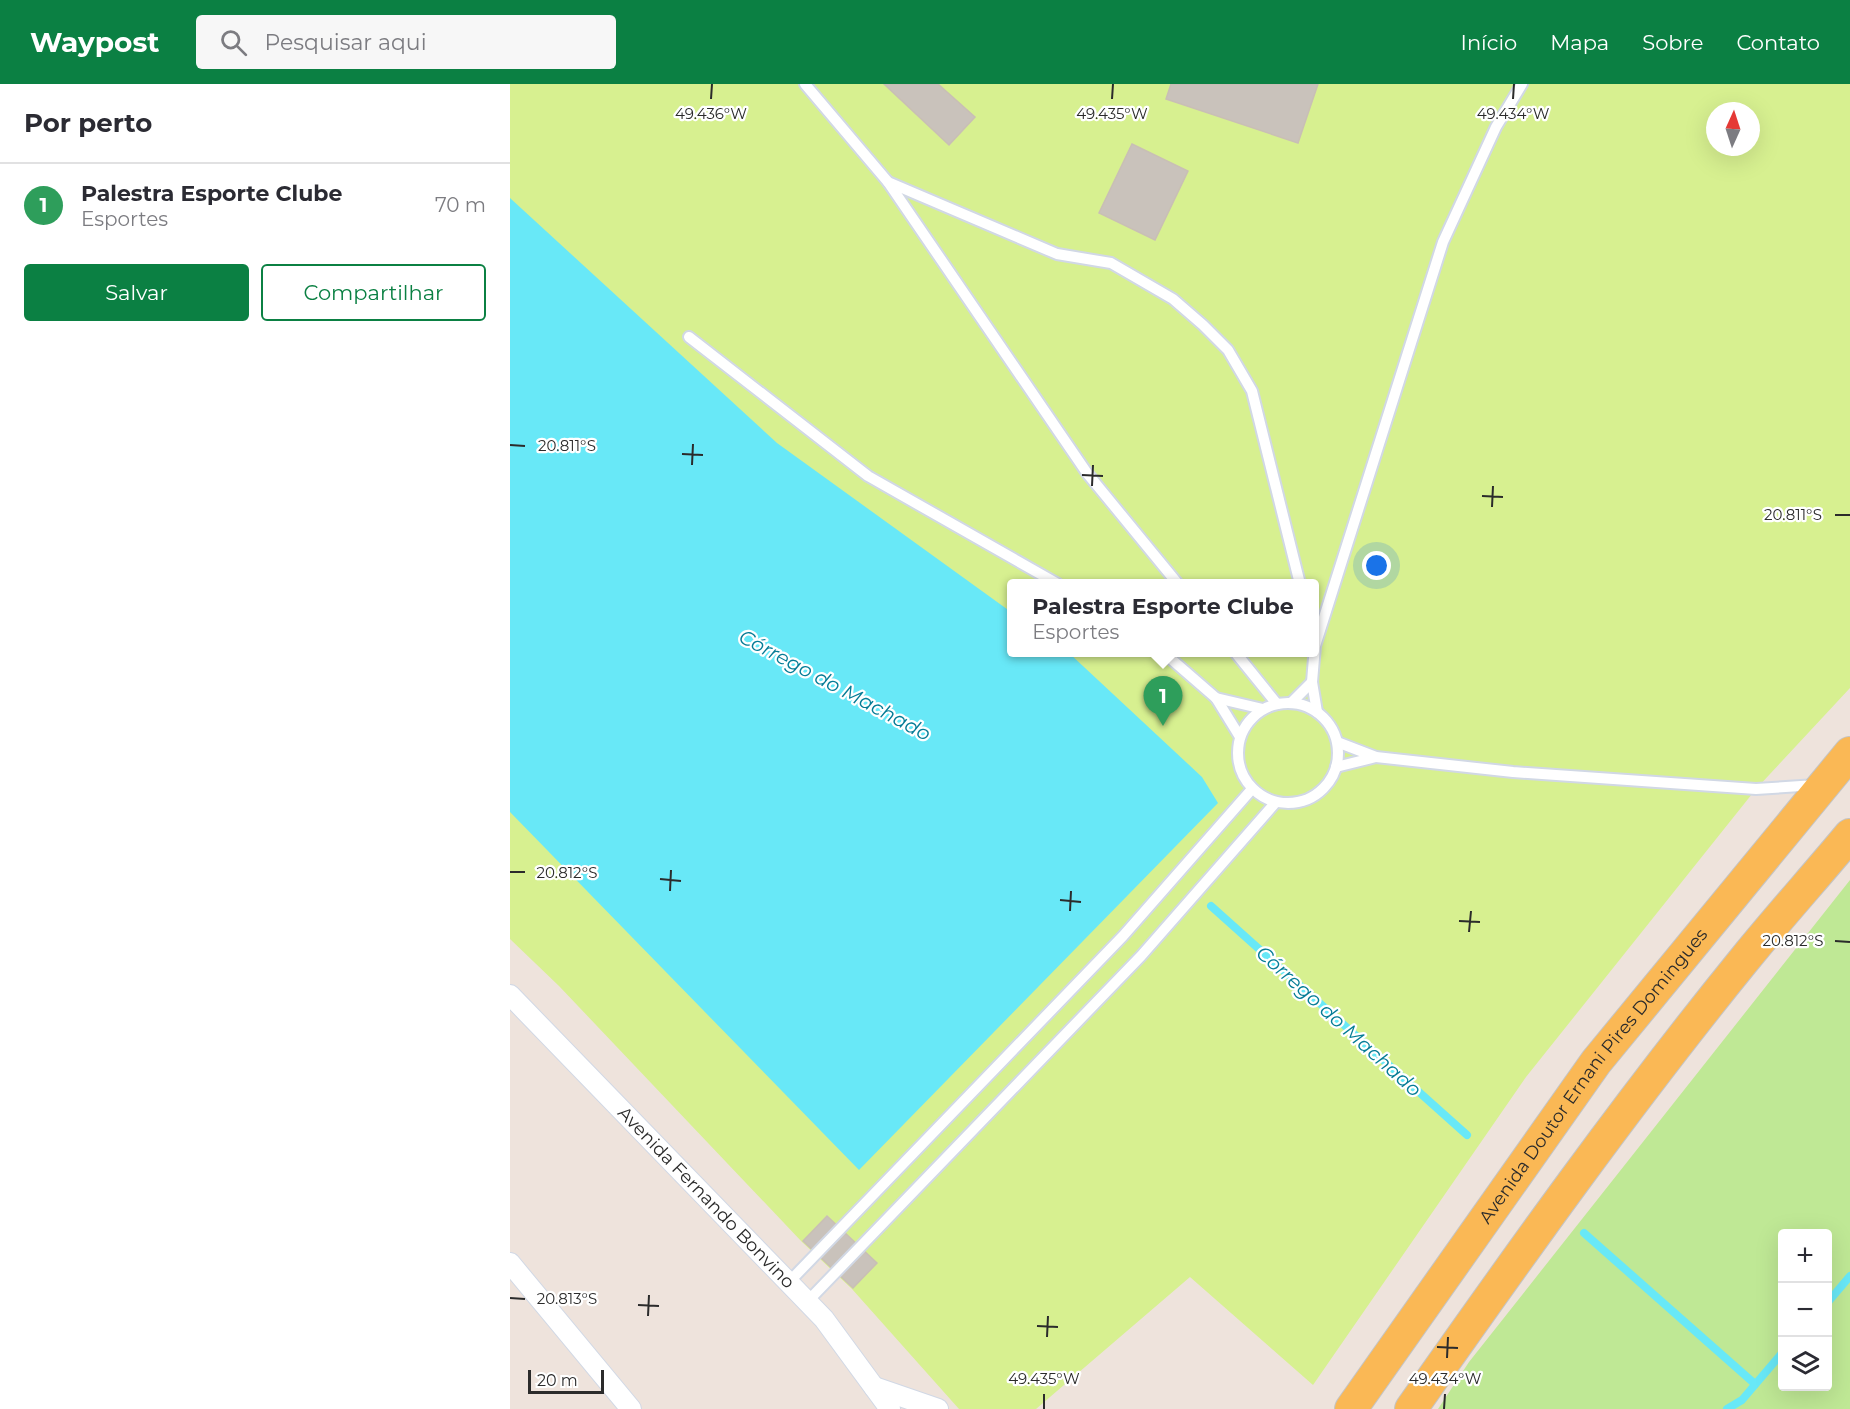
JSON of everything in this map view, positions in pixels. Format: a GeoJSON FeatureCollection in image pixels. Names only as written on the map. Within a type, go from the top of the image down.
{"type":"FeatureCollection","features":[{"type":"Feature","properties":{"kind":"main road","name":"Avenida Doutor Ernani Pires Domingues"},"geometry":{"type":"LineString","coordinates":[[1351,1409],[1596,1062],[1850,753]]}},
{"type":"Feature","properties":{"kind":"main road"},"geometry":{"type":"LineString","coordinates":[[1411,1409],[1511,1266],[1652,1078],[1744,959],[1850,835]]}},
{"type":"Feature","properties":{"kind":"street","name":"Avenida Fernando Bonvino"},"geometry":{"type":"LineString","coordinates":[[510,995],[824,1319],[891,1409]]}},
{"type":"Feature","properties":{"kind":"street"},"geometry":{"type":"LineString","coordinates":[[510,1263],[631,1409]]}},
{"type":"Feature","properties":{"kind":"street"},"geometry":{"type":"LineString","coordinates":[[874,1387],[938,1409]]}},
{"type":"Feature","properties":{"kind":"lane"},"geometry":{"type":"LineString","coordinates":[[805,84],[888,182],[1087,473],[1174,579]]}},
{"type":"Feature","properties":{"kind":"lane"},"geometry":{"type":"LineString","coordinates":[[1319,632],[1443,242],[1496,127],[1522,84]]}},
{"type":"Feature","properties":{"kind":"lane"},"geometry":{"type":"LineString","coordinates":[[888,182],[1057,254],[1111,263],[1173,299],[1203,325],[1228,350],[1252,391],[1299,579]]}},
{"type":"Feature","properties":{"kind":"lane"},"geometry":{"type":"LineString","coordinates":[[689,337],[868,476],[1050,579]]}},
{"type":"Feature","properties":{"kind":"lane"},"geometry":{"type":"LineString","coordinates":[[1169,657],[1216,698],[1240,737]]}},
{"type":"Feature","properties":{"kind":"lane"},"geometry":{"type":"LineString","coordinates":[[1239,657],[1277,704]]}},
{"type":"Feature","properties":{"kind":"lane"},"geometry":{"type":"LineString","coordinates":[[1314,657],[1312,682],[1317,712]]}},
{"type":"Feature","properties":{"kind":"lane"},"geometry":{"type":"LineString","coordinates":[[1291,703],[1312,682]]}},
{"type":"Feature","properties":{"kind":"lane"},"geometry":{"type":"LineString","coordinates":[[1216,698],[1263,709]]}},
{"type":"Feature","properties":{"kind":"lane"},"geometry":{"type":"LineString","coordinates":[[1291,703],[1317,712],[1327,721],[1337,742],[1338,759],[1327,786],[1315,796],[1301,802],[1286,804],[1257,794],[1246,783],[1239,770],[1236,756],[1240,737],[1252,717],[1263,709],[1277,704],[1291,703]]}},
{"type":"Feature","properties":{"kind":"lane"},"geometry":{"type":"LineString","coordinates":[[1337,742],[1376,757],[1513,772],[1756,789],[1823,784]]}},
{"type":"Feature","properties":{"kind":"lane"},"geometry":{"type":"LineString","coordinates":[[1336,766],[1376,757]]}},
{"type":"Feature","properties":{"kind":"lane"},"geometry":{"type":"LineString","coordinates":[[789,1282],[1123,936],[1252,789]]}},
{"type":"Feature","properties":{"kind":"lane"},"geometry":{"type":"LineString","coordinates":[[807,1302],[1141,956],[1276,802]]}},
{"type":"Feature","properties":{"kind":"green space"},"geometry":{"type":"Polygon","coordinates":[[[510,84],[1850,84],[1850,688],[1756,789],[1526,1077],[1313,1385],[1190,1277],[1036,1409],[959,1409],[852,1289],[802,1242],[559,986],[510,939],[510,84]]]}},
{"type":"Feature","properties":{"kind":"green space"},"geometry":{"type":"Polygon","coordinates":[[[1850,880],[1850,1409],[1438,1409],[1469,1362],[1850,880]]]}},
{"type":"Feature","properties":{"kind":"water"},"geometry":{"type":"Polygon","coordinates":[[[510,198],[777,443],[1007,609],[1007,657],[1073,657],[1202,777],[1218,803],[859,1170],[510,812],[510,198]]]}},
{"type":"Feature","properties":{"kind":"building"},"geometry":{"type":"Polygon","coordinates":[[[884,84],[938,84],[975,117],[949,145],[884,84]]]}},
{"type":"Feature","properties":{"kind":"building"},"geometry":{"type":"Polygon","coordinates":[[[1171,84],[1318,84],[1298,143],[1166,99],[1171,84]]]}},
{"type":"Feature","properties":{"kind":"building"},"geometry":{"type":"Polygon","coordinates":[[[1132,144],[1188,171],[1155,240],[1099,213],[1132,144]]]}},
{"type":"Feature","properties":{"kind":"building"},"geometry":{"type":"Polygon","coordinates":[[[827,1216],[877,1263],[853,1288],[803,1241],[827,1216]]]}},
{"type":"Feature","properties":{"kind":"waterway","name":"Córrego do Machado"},"geometry":{"type":"LineString","coordinates":[[1211,906],[1467,1135]]}},
{"type":"Feature","properties":{"kind":"waterway","name":"Córrego do Machado"},"geometry":{"type":"LineString","coordinates":[[1584,1233],[1755,1384]]}},
{"type":"Feature","properties":{"kind":"waterway"},"geometry":{"type":"LineString","coordinates":[[1832,1297],[1850,1276]]}},
{"type":"Feature","properties":{"kind":"waterway","name":"Córrego do Machado"},"geometry":{"type":"LineString","coordinates":[[1727,1409],[1742,1400],[1778,1358]]}},
{"type":"Feature","properties":{"kind":"place","name":"Palestra Esporte Clube"},"geometry":{"type":"Point","coordinates":[1163,726]}}]}
